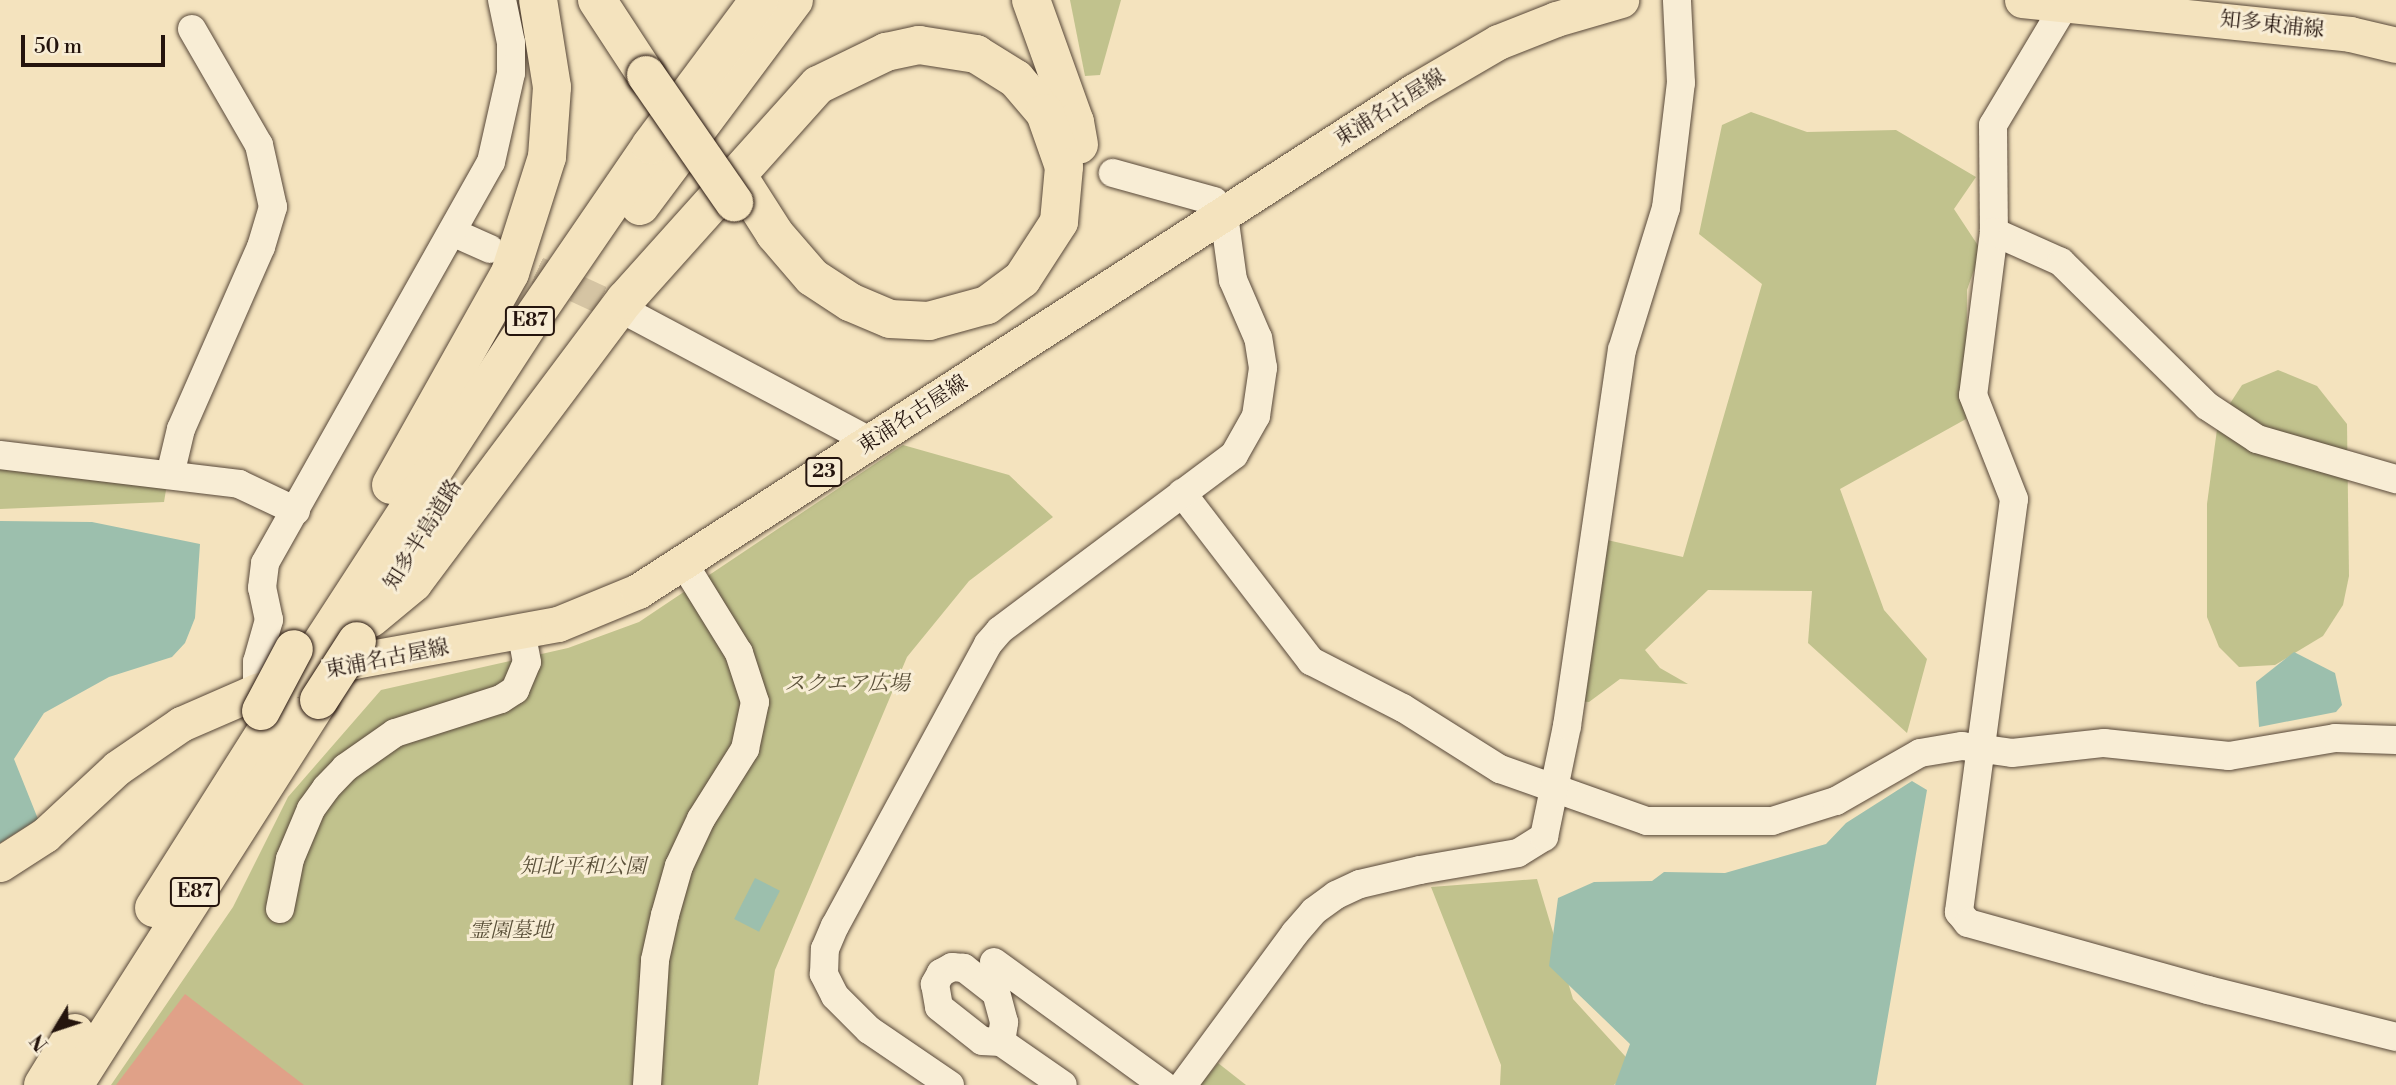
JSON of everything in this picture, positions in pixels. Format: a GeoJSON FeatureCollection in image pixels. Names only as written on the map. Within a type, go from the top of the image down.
{"type":"FeatureCollection","features":[{"type":"Feature","properties":{"kind":"highway"},"geometry":{"type":"LineString","coordinates":[[305,651],[510,273],[547,157],[552,88],[538,0]]}},
{"type":"Feature","properties":{"kind":"highway"},"geometry":{"type":"LineString","coordinates":[[597,0],[653,67],[797,283],[821,303],[875,330],[940,337],[979,330],[1021,309],[1053,276],[1069,248],[1080,220],[1084,183],[1075,122],[1031,0]]}},
{"type":"Feature","properties":{"kind":"highway"},"geometry":{"type":"LineString","coordinates":[[622,0],[653,67]]}},
{"type":"Feature","properties":{"kind":"highway","name":"知多半島道路"},"geometry":{"type":"LineString","coordinates":[[43,1085],[206,825],[266,703],[305,651],[651,145],[759,0]]}},
{"type":"Feature","properties":{"kind":"highway","name":"知多半島道路"},"geometry":{"type":"LineString","coordinates":[[74,1085],[364,629],[609,251],[794,0]]}},
{"type":"Feature","properties":{"kind":"highway"},"geometry":{"type":"LineString","coordinates":[[364,629],[413,583],[625,300],[818,85],[886,52],[919,45],[976,54],[1016,79],[1045,113],[1063,167],[1059,222],[1021,279],[987,305],[929,321],[890,319],[850,302],[812,277],[739,194]]}},
{"type":"Feature","properties":{"kind":"main road","name":"東浦名古屋線"},"geometry":{"type":"LineString","coordinates":[[0,864],[45,835],[117,768],[181,723],[266,703],[354,662],[558,624],[638,591],[1498,42],[1556,19],[1621,0]]}},
{"type":"Feature","properties":{"kind":"main road","name":"知多東浦線"},"geometry":{"type":"LineString","coordinates":[[2022,0],[2350,34],[2396,44]]}},
{"type":"Feature","properties":{"kind":"street"},"geometry":{"type":"LineString","coordinates":[[266,703],[257,662],[269,621],[262,573],[454,233],[491,162],[508,102],[511,43],[502,0]]}},
{"type":"Feature","properties":{"kind":"street"},"geometry":{"type":"LineString","coordinates":[[1183,1085],[1314,911],[1360,884],[1518,853],[1544,837],[1550,822],[1553,792],[1567,726],[1622,350],[1668,195],[1681,83],[1676,0]]}},
{"type":"Feature","properties":{"kind":"street"},"geometry":{"type":"LineString","coordinates":[[2066,3],[1993,125],[1994,232],[1973,394],[2014,499],[1961,919],[2208,990],[2396,1037]]}},
{"type":"Feature","properties":{"kind":"street"},"geometry":{"type":"LineString","coordinates":[[170,475],[181,429],[261,247],[273,207],[260,145],[192,30]]}},
{"type":"Feature","properties":{"kind":"street"},"geometry":{"type":"LineString","coordinates":[[950,1085],[869,1030],[842,1004],[824,974],[825,949],[988,644],[1000,629],[1234,455],[1256,416],[1261,380],[1258,338],[1233,280],[1224,215],[1214,201],[1113,173]]}},
{"type":"Feature","properties":{"kind":"street"},"geometry":{"type":"LineString","coordinates":[[1994,232],[2061,262],[2207,406],[2257,439],[2396,479]]}},
{"type":"Feature","properties":{"kind":"street"},"geometry":{"type":"LineString","coordinates":[[454,233],[490,249]]}},
{"type":"Feature","properties":{"kind":"street"},"geometry":{"type":"LineString","coordinates":[[627,312],[871,442]]}},
{"type":"Feature","properties":{"kind":"street"},"geometry":{"type":"LineString","coordinates":[[0,455],[170,475],[253,488],[296,511]]}},
{"type":"Feature","properties":{"kind":"street"},"geometry":{"type":"LineString","coordinates":[[1182,493],[1311,661],[1403,708],[1500,769],[1553,792],[1647,821],[1772,821],[1836,801],[1920,753],[1981,747],[2012,753],[2104,743],[2229,756],[2335,738],[2396,740]]}},
{"type":"Feature","properties":{"kind":"street"},"geometry":{"type":"LineString","coordinates":[[647,1085],[655,960],[665,915],[679,866],[701,819],[745,749],[755,702],[739,653],[684,564]]}},
{"type":"Feature","properties":{"kind":"street"},"geometry":{"type":"LineString","coordinates":[[280,909],[290,859],[311,809],[326,788],[345,768],[395,733],[501,699],[515,690],[527,662],[521,631]]}},
{"type":"Feature","properties":{"kind":"street"},"geometry":{"type":"LineString","coordinates":[[993,962],[1163,1085]]}},
{"type":"Feature","properties":{"kind":"street"},"geometry":{"type":"LineString","coordinates":[[1001,1042],[1063,1085]]}},
{"type":"Feature","properties":{"kind":"green space"},"geometry":{"type":"Polygon","coordinates":[[[1070,0],[1121,0],[1100,75],[1085,76],[1070,0]]]}},
{"type":"Feature","properties":{"kind":"green space"},"geometry":{"type":"Polygon","coordinates":[[[1751,112],[1807,132],[1896,130],[1976,177],[1954,209],[1981,250],[1967,290],[1966,419],[1840,489],[1884,610],[1927,659],[1907,733],[1808,643],[1812,591],[1708,590],[1645,650],[1660,668],[1688,684],[1620,679],[1589,702],[1574,701],[1607,540],[1683,557],[1762,284],[1699,234],[1722,125],[1751,112]]]}},
{"type":"Feature","properties":{"kind":"green space"},"geometry":{"type":"Polygon","coordinates":[[[2278,370],[2317,386],[2347,424],[2349,576],[2343,605],[2323,636],[2275,665],[2239,667],[2219,647],[2207,617],[2207,504],[2218,422],[2242,385],[2278,370]]]}},
{"type":"Feature","properties":{"kind":"green space","name":"知北平和公園"},"geometry":{"type":"Polygon","coordinates":[[[903,445],[1009,475],[1053,517],[969,581],[907,657],[775,970],[758,1085],[111,1085],[233,907],[288,797],[381,690],[568,648],[639,622],[903,445]]]}},
{"type":"Feature","properties":{"kind":"green space"},"geometry":{"type":"Polygon","coordinates":[[[0,464],[167,484],[164,502],[0,509],[0,464]]]}},
{"type":"Feature","properties":{"kind":"green space"},"geometry":{"type":"Polygon","coordinates":[[[1537,879],[1573,999],[1635,1067],[1614,1085],[1500,1085],[1501,1065],[1431,887],[1537,879]]]}},
{"type":"Feature","properties":{"kind":"green space"},"geometry":{"type":"Polygon","coordinates":[[[1218,1063],[1246,1085],[1200,1085],[1218,1063]]]}},
{"type":"Feature","properties":{"kind":"shaded area"},"geometry":{"type":"Polygon","coordinates":[[[0,521],[92,522],[200,544],[195,618],[185,643],[172,657],[109,677],[44,713],[14,759],[38,819],[0,843],[0,521]]]}},
{"type":"Feature","properties":{"kind":"shaded area"},"geometry":{"type":"Polygon","coordinates":[[[2294,652],[2335,673],[2342,705],[2336,712],[2259,727],[2256,682],[2294,652]]]}},
{"type":"Feature","properties":{"kind":"shaded area"},"geometry":{"type":"Polygon","coordinates":[[[1912,781],[1927,790],[1876,1085],[1615,1085],[1630,1044],[1549,966],[1558,898],[1594,882],[1652,881],[1664,872],[1725,873],[1826,844],[1846,823],[1912,781]]]}},
{"type":"Feature","properties":{"kind":"shaded area"},"geometry":{"type":"Polygon","coordinates":[[[755,878],[780,891],[759,932],[734,919],[755,878]]]}},
{"type":"Feature","properties":{"kind":"building"},"geometry":{"type":"Polygon","coordinates":[[[185,994],[304,1085],[116,1085],[185,994]]]}},
{"type":"Feature","properties":{"kind":"tunnel"},"geometry":{"type":"LineString","coordinates":[[499,253],[627,312]]}},
{"type":"Feature","properties":{"kind":"park label","name":"スクエア広場"},"geometry":{"type":"Point","coordinates":[847,684]}},
{"type":"Feature","properties":{"kind":"park label","name":"霊園墓地"},"geometry":{"type":"Point","coordinates":[511,931]}}]}
